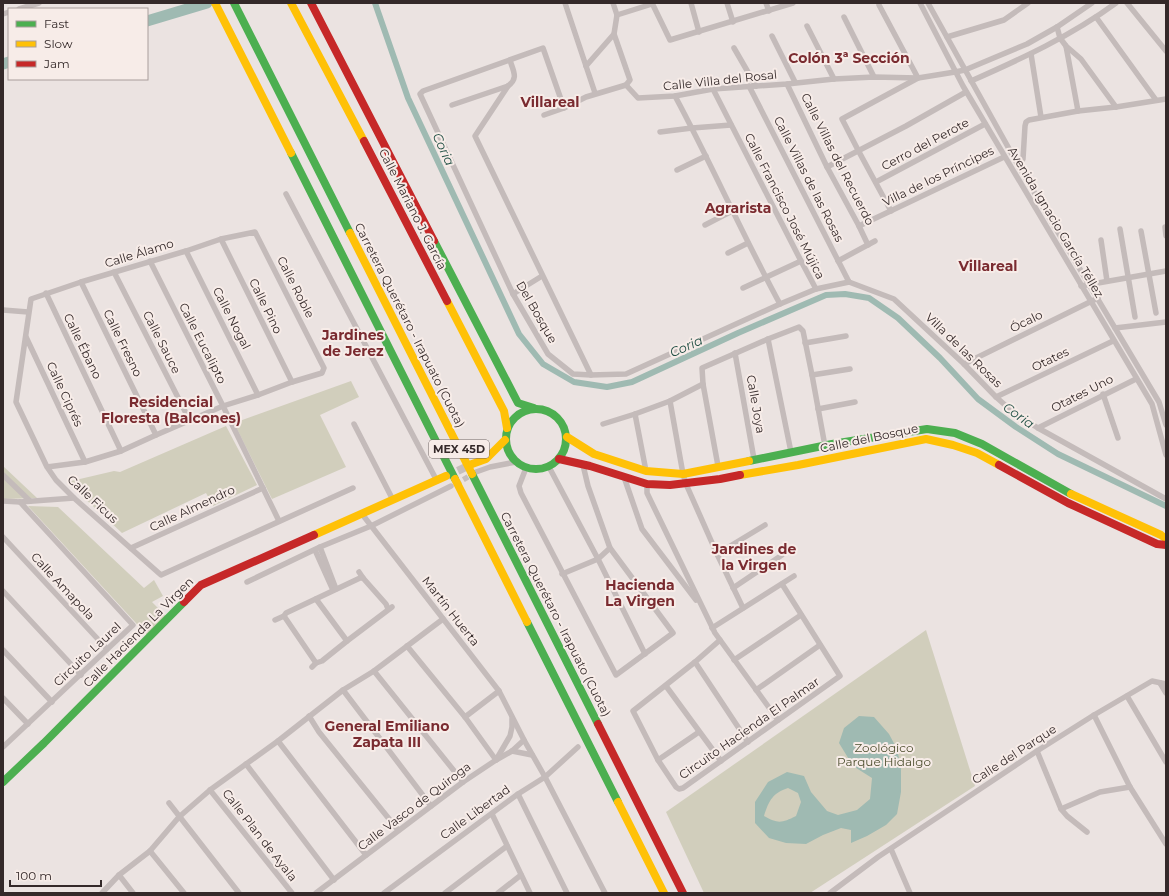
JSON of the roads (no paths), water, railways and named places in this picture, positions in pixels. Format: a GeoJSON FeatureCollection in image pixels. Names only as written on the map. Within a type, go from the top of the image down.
{"type":"FeatureCollection","features":[{"type":"Feature","properties":{"kind":"main road","name":"MEX 45D"},"geometry":{"type":"LineString","coordinates":[[215,3],[664,893]]}},
{"type":"Feature","properties":{"kind":"main road","name":"Calle Mariano J. García"},"geometry":{"type":"LineString","coordinates":[[291,3],[504,411],[507,428]]}},
{"type":"Feature","properties":{"kind":"main road","name":"Calle Mariano J. García"},"geometry":{"type":"LineString","coordinates":[[311,3],[518,402],[534,408]]}},
{"type":"Feature","properties":{"kind":"main road","name":"Carretera Querétaro - Irapuato (Cuota)"},"geometry":{"type":"LineString","coordinates":[[234,4],[683,893]]}},
{"type":"Feature","properties":{"kind":"main road"},"geometry":{"type":"LineString","coordinates":[[534,408],[546,410],[557,416],[564,426],[567,437],[565,449],[559,460],[549,467],[538,470],[526,468],[516,462],[508,452],[505,440],[507,428],[513,418],[523,411],[534,408]]}},
{"type":"Feature","properties":{"kind":"main road","name":"Calle del Bosque"},"geometry":{"type":"LineString","coordinates":[[567,437],[594,454],[646,471],[683,474],[791,452],[927,428],[955,433],[982,444],[1074,495],[1161,535],[1166,540]]}},
{"type":"Feature","properties":{"kind":"main road","name":"Calle del Bosque"},"geometry":{"type":"LineString","coordinates":[[559,460],[590,466],[647,484],[670,485],[720,479],[790,467],[926,439],[953,445],[977,453],[1068,503],[1157,544],[1166,545]]}},
{"type":"Feature","properties":{"kind":"main road"},"geometry":{"type":"LineString","coordinates":[[472,464],[486,459],[505,440]]}},
{"type":"Feature","properties":{"kind":"main road","name":"Calle Hacienda La Virgen"},"geometry":{"type":"LineString","coordinates":[[3,782],[44,743],[201,585],[446,476]]}},
{"type":"Feature","properties":{"kind":"street"},"geometry":{"type":"LineString","coordinates":[[22,8],[38,3]]}},
{"type":"Feature","properties":{"kind":"street"},"geometry":{"type":"LineString","coordinates":[[565,3],[595,93]]}},
{"type":"Feature","properties":{"kind":"street"},"geometry":{"type":"LineString","coordinates":[[544,115],[564,108],[586,96],[626,85],[630,80],[614,34],[617,15],[613,3]]}},
{"type":"Feature","properties":{"kind":"street"},"geometry":{"type":"LineString","coordinates":[[617,15],[652,3],[670,40],[794,3]]}},
{"type":"Feature","properties":{"kind":"street"},"geometry":{"type":"LineString","coordinates":[[691,3],[699,32]]}},
{"type":"Feature","properties":{"kind":"street"},"geometry":{"type":"LineString","coordinates":[[727,3],[733,22]]}},
{"type":"Feature","properties":{"kind":"street"},"geometry":{"type":"LineString","coordinates":[[766,3],[769,11]]}},
{"type":"Feature","properties":{"kind":"street","name":"Avenida Ignacio García Téllez"},"geometry":{"type":"LineString","coordinates":[[920,3],[966,92],[1113,341],[1152,404],[1166,455]]}},
{"type":"Feature","properties":{"kind":"street","name":"Avenida Ignacio García Téllez"},"geometry":{"type":"LineString","coordinates":[[930,3],[946,37],[1018,165],[1159,402],[1166,425]]}},
{"type":"Feature","properties":{"kind":"street","name":"Calle Villa del Rosal"},"geometry":{"type":"LineString","coordinates":[[626,85],[638,98],[675,96],[713,90],[787,84],[795,82],[874,77],[918,78],[955,72],[965,70],[1027,44],[1057,28],[1092,3]]}},
{"type":"Feature","properties":{"kind":"street"},"geometry":{"type":"LineString","coordinates":[[971,81],[1031,54],[1096,17],[1116,3]]}},
{"type":"Feature","properties":{"kind":"street"},"geometry":{"type":"LineString","coordinates":[[1127,3],[1166,50]]}},
{"type":"Feature","properties":{"kind":"street"},"geometry":{"type":"LineString","coordinates":[[946,37],[1004,20],[1025,4]]}},
{"type":"Feature","properties":{"kind":"street"},"geometry":{"type":"LineString","coordinates":[[880,5],[918,78],[842,119],[891,211]]}},
{"type":"Feature","properties":{"kind":"street"},"geometry":{"type":"LineString","coordinates":[[844,17],[874,77]]}},
{"type":"Feature","properties":{"kind":"street"},"geometry":{"type":"LineString","coordinates":[[1096,17],[1156,100]]}},
{"type":"Feature","properties":{"kind":"street"},"geometry":{"type":"LineString","coordinates":[[807,26],[834,79]]}},
{"type":"Feature","properties":{"kind":"street"},"geometry":{"type":"LineString","coordinates":[[1057,28],[1060,38],[1066,46],[1081,59],[1116,107]]}},
{"type":"Feature","properties":{"kind":"street"},"geometry":{"type":"LineString","coordinates":[[586,66],[614,34]]}},
{"type":"Feature","properties":{"kind":"street"},"geometry":{"type":"LineString","coordinates":[[772,36],[795,82]]}},
{"type":"Feature","properties":{"kind":"street"},"geometry":{"type":"LineString","coordinates":[[1066,46],[1078,111]]}},
{"type":"Feature","properties":{"kind":"street"},"geometry":{"type":"LineString","coordinates":[[452,105],[508,86],[514,82],[515,76],[510,60],[543,48],[564,108]]}},
{"type":"Feature","properties":{"kind":"street"},"geometry":{"type":"LineString","coordinates":[[734,48],[756,86]]}},
{"type":"Feature","properties":{"kind":"street"},"geometry":{"type":"LineString","coordinates":[[1031,54],[1041,117]]}},
{"type":"Feature","properties":{"kind":"street","name":"Del Bosque"},"geometry":{"type":"LineString","coordinates":[[510,60],[423,91],[420,94],[513,294],[548,354],[573,374],[626,374],[816,289],[849,282]]}},
{"type":"Feature","properties":{"kind":"street","name":"Calle Villas del Recuerdo"},"geometry":{"type":"LineString","coordinates":[[787,84],[827,167],[868,245]]}},
{"type":"Feature","properties":{"kind":"street"},"geometry":{"type":"LineString","coordinates":[[508,86],[475,136],[591,375]]}},
{"type":"Feature","properties":{"kind":"street","name":"Calle Villas de las Rosas"},"geometry":{"type":"LineString","coordinates":[[749,86],[849,282]]}},
{"type":"Feature","properties":{"kind":"street","name":"Calle Francisco José Mújica"},"geometry":{"type":"LineString","coordinates":[[713,90],[816,289]]}},
{"type":"Feature","properties":{"kind":"street"},"geometry":{"type":"LineString","coordinates":[[827,167],[906,126],[966,92]]}},
{"type":"Feature","properties":{"kind":"street"},"geometry":{"type":"LineString","coordinates":[[675,96],[765,278],[780,304]]}},
{"type":"Feature","properties":{"kind":"street"},"geometry":{"type":"LineString","coordinates":[[1018,165],[1023,159],[1025,126],[1030,120],[1078,111],[1166,99]]}},
{"type":"Feature","properties":{"kind":"street","name":"Cerro del Perote"},"geometry":{"type":"LineString","coordinates":[[876,182],[985,124]]}},
{"type":"Feature","properties":{"kind":"street"},"geometry":{"type":"LineString","coordinates":[[660,132],[732,125]]}},
{"type":"Feature","properties":{"kind":"street"},"geometry":{"type":"LineString","coordinates":[[677,170],[706,156]]}},
{"type":"Feature","properties":{"kind":"street","name":"Villa de los Príncipes"},"geometry":{"type":"LineString","coordinates":[[859,226],[1004,157]]}},
{"type":"Feature","properties":{"kind":"street"},"geometry":{"type":"LineString","coordinates":[[286,194],[437,481]]}},
{"type":"Feature","properties":{"kind":"street"},"geometry":{"type":"LineString","coordinates":[[705,225],[732,211]]}},
{"type":"Feature","properties":{"kind":"street"},"geometry":{"type":"LineString","coordinates":[[1165,227],[1166,236]]}},
{"type":"Feature","properties":{"kind":"street"},"geometry":{"type":"LineString","coordinates":[[1120,229],[1135,317]]}},
{"type":"Feature","properties":{"kind":"street"},"geometry":{"type":"LineString","coordinates":[[1050,234],[1057,230]]}},
{"type":"Feature","properties":{"kind":"street"},"geometry":{"type":"LineString","coordinates":[[1141,231],[1156,314]]}},
{"type":"Feature","properties":{"kind":"street","name":"Calle Álamo"},"geometry":{"type":"LineString","coordinates":[[30,299],[221,239],[255,232]]}},
{"type":"Feature","properties":{"kind":"street","name":"Calle Roble"},"geometry":{"type":"LineString","coordinates":[[255,232],[324,368],[322,373],[292,382]]}},
{"type":"Feature","properties":{"kind":"street","name":"Calle Pino"},"geometry":{"type":"LineString","coordinates":[[221,239],[292,382]]}},
{"type":"Feature","properties":{"kind":"street"},"geometry":{"type":"LineString","coordinates":[[1101,240],[1107,282]]}},
{"type":"Feature","properties":{"kind":"street"},"geometry":{"type":"LineString","coordinates":[[838,261],[875,241]]}},
{"type":"Feature","properties":{"kind":"street"},"geometry":{"type":"LineString","coordinates":[[728,253],[748,243]]}},
{"type":"Feature","properties":{"kind":"street","name":"Calle Nogal"},"geometry":{"type":"LineString","coordinates":[[186,251],[258,395]]}},
{"type":"Feature","properties":{"kind":"street","name":"Calle Eucalipto"},"geometry":{"type":"LineString","coordinates":[[150,261],[279,521]]}},
{"type":"Feature","properties":{"kind":"street"},"geometry":{"type":"LineString","coordinates":[[743,288],[801,261]]}},
{"type":"Feature","properties":{"kind":"street"},"geometry":{"type":"LineString","coordinates":[[1081,286],[1166,271]]}},
{"type":"Feature","properties":{"kind":"street","name":"Calle Sauce"},"geometry":{"type":"LineString","coordinates":[[114,272],[190,421]]}},
{"type":"Feature","properties":{"kind":"street"},"geometry":{"type":"LineString","coordinates":[[513,294],[542,276]]}},
{"type":"Feature","properties":{"kind":"street","name":"Calle Fresno"},"geometry":{"type":"LineString","coordinates":[[81,282],[156,435]]}},
{"type":"Feature","properties":{"kind":"street","name":"Villa de las Rosas"},"geometry":{"type":"LineString","coordinates":[[849,282],[894,298],[964,364],[996,397],[1014,412],[1038,428],[1166,499]]}},
{"type":"Feature","properties":{"kind":"street","name":"Calle Ébano"},"geometry":{"type":"LineString","coordinates":[[46,293],[121,451]]}},
{"type":"Feature","properties":{"kind":"street","name":"Ócalo"},"geometry":{"type":"LineString","coordinates":[[964,364],[1098,298]]}},
{"type":"Feature","properties":{"kind":"street","name":"Calle Ficus"},"geometry":{"type":"LineString","coordinates":[[30,299],[16,402],[47,467],[56,480],[74,498],[161,575],[279,521]]}},
{"type":"Feature","properties":{"kind":"street"},"geometry":{"type":"LineString","coordinates":[[3,310],[28,312]]}},
{"type":"Feature","properties":{"kind":"street"},"geometry":{"type":"LineString","coordinates":[[1115,328],[1166,322]]}},
{"type":"Feature","properties":{"kind":"street"},"geometry":{"type":"LineString","coordinates":[[718,466],[703,384],[702,368],[799,327],[803,331],[825,446]]}},
{"type":"Feature","properties":{"kind":"street"},"geometry":{"type":"LineString","coordinates":[[805,343],[846,336]]}},
{"type":"Feature","properties":{"kind":"street","name":"Calle Ciprés"},"geometry":{"type":"LineString","coordinates":[[26,337],[85,462]]}},
{"type":"Feature","properties":{"kind":"street"},"geometry":{"type":"LineString","coordinates":[[768,339],[791,452]]}},
{"type":"Feature","properties":{"kind":"street","name":"Otates"},"geometry":{"type":"LineString","coordinates":[[996,397],[1113,341]]}},
{"type":"Feature","properties":{"kind":"street","name":"Calle Joya"},"geometry":{"type":"LineString","coordinates":[[735,353],[754,459]]}},
{"type":"Feature","properties":{"kind":"street"},"geometry":{"type":"LineString","coordinates":[[812,375],[850,369]]}},
{"type":"Feature","properties":{"kind":"street","name":"Otates Uno"},"geometry":{"type":"LineString","coordinates":[[1038,428],[1103,394],[1136,379]]}},
{"type":"Feature","properties":{"kind":"street"},"geometry":{"type":"LineString","coordinates":[[47,467],[85,462],[121,451],[223,406],[292,382]]}},
{"type":"Feature","properties":{"kind":"street"},"geometry":{"type":"LineString","coordinates":[[603,424],[670,401],[703,384]]}},
{"type":"Feature","properties":{"kind":"street"},"geometry":{"type":"LineString","coordinates":[[1103,394],[1118,438]]}},
{"type":"Feature","properties":{"kind":"street"},"geometry":{"type":"LineString","coordinates":[[670,401],[686,484],[743,608]]}},
{"type":"Feature","properties":{"kind":"street"},"geometry":{"type":"LineString","coordinates":[[818,409],[855,402]]}},
{"type":"Feature","properties":{"kind":"street"},"geometry":{"type":"LineString","coordinates":[[635,414],[646,471]]}},
{"type":"Feature","properties":{"kind":"street"},"geometry":{"type":"LineString","coordinates":[[354,424],[392,500]]}},
{"type":"Feature","properties":{"kind":"street"},"geometry":{"type":"LineString","coordinates":[[476,472],[490,467],[516,462]]}},
{"type":"Feature","properties":{"kind":"street"},"geometry":{"type":"LineString","coordinates":[[526,468],[519,486],[521,494],[616,675],[673,633],[610,548],[588,486],[583,465]]}},
{"type":"Feature","properties":{"kind":"street"},"geometry":{"type":"LineString","coordinates":[[549,467],[598,559],[645,654]]}},
{"type":"Feature","properties":{"kind":"street"},"geometry":{"type":"LineString","coordinates":[[3,475],[30,501]]}},
{"type":"Feature","properties":{"kind":"street"},"geometry":{"type":"LineString","coordinates":[[624,477],[642,528],[703,610]]}},
{"type":"Feature","properties":{"kind":"street"},"geometry":{"type":"LineString","coordinates":[[647,484],[647,493],[712,628],[778,720]]}},
{"type":"Feature","properties":{"kind":"street"},"geometry":{"type":"LineString","coordinates":[[247,582],[317,549],[371,526],[451,486]]}},
{"type":"Feature","properties":{"kind":"street","name":"Calle Almendro"},"geometry":{"type":"LineString","coordinates":[[131,548],[263,488]]}},
{"type":"Feature","properties":{"kind":"street"},"geometry":{"type":"LineString","coordinates":[[279,521],[353,488]]}},
{"type":"Feature","properties":{"kind":"street"},"geometry":{"type":"LineString","coordinates":[[3,501],[20,502],[74,498]]}},
{"type":"Feature","properties":{"kind":"street","name":"Circuito Laurel"},"geometry":{"type":"LineString","coordinates":[[3,747],[133,625],[20,502]]}},
{"type":"Feature","properties":{"kind":"street","name":"Martín Huerta"},"geometry":{"type":"LineString","coordinates":[[362,514],[499,691],[511,714],[512,726]]}},
{"type":"Feature","properties":{"kind":"street"},"geometry":{"type":"LineString","coordinates":[[717,554],[765,525]]}},
{"type":"Feature","properties":{"kind":"street","name":"Calle Amapola"},"geometry":{"type":"LineString","coordinates":[[3,537],[107,649]]}},
{"type":"Feature","properties":{"kind":"street"},"geometry":{"type":"LineString","coordinates":[[562,574],[598,559],[610,548]]}},
{"type":"Feature","properties":{"kind":"street"},"geometry":{"type":"LineString","coordinates":[[317,549],[335,589]]}},
{"type":"Feature","properties":{"kind":"street"},"geometry":{"type":"LineString","coordinates":[[733,588],[782,555]]}},
{"type":"Feature","properties":{"kind":"street"},"geometry":{"type":"LineString","coordinates":[[284,616],[314,665],[322,662],[347,640],[390,608],[359,572]]}},
{"type":"Feature","properties":{"kind":"street"},"geometry":{"type":"LineString","coordinates":[[712,628],[794,576]]}},
{"type":"Feature","properties":{"kind":"street"},"geometry":{"type":"LineString","coordinates":[[275,620],[335,589],[363,578]]}},
{"type":"Feature","properties":{"kind":"street","name":"Circuito Hacienda El Palmar"},"geometry":{"type":"LineString","coordinates":[[720,640],[666,686],[633,711],[658,760],[678,789],[683,788],[840,676],[782,584]]}},
{"type":"Feature","properties":{"kind":"street"},"geometry":{"type":"LineString","coordinates":[[3,591],[81,675]]}},
{"type":"Feature","properties":{"kind":"street"},"geometry":{"type":"LineString","coordinates":[[316,599],[347,640]]}},
{"type":"Feature","properties":{"kind":"street"},"geometry":{"type":"LineString","coordinates":[[734,660],[801,614]]}},
{"type":"Feature","properties":{"kind":"street"},"geometry":{"type":"LineString","coordinates":[[102,893],[119,875],[150,851],[180,817],[210,790],[278,741],[343,690],[374,671],[443,619]]}},
{"type":"Feature","properties":{"kind":"street"},"geometry":{"type":"LineString","coordinates":[[756,690],[820,645]]}},
{"type":"Feature","properties":{"kind":"street"},"geometry":{"type":"LineString","coordinates":[[407,646],[465,717],[496,760],[512,751],[524,740]]}},
{"type":"Feature","properties":{"kind":"street"},"geometry":{"type":"LineString","coordinates":[[3,650],[52,702]]}},
{"type":"Feature","properties":{"kind":"street"},"geometry":{"type":"LineString","coordinates":[[695,662],[748,742]]}},
{"type":"Feature","properties":{"kind":"street"},"geometry":{"type":"LineString","coordinates":[[374,671],[463,782]]}},
{"type":"Feature","properties":{"kind":"street","name":"Calle del Parque"},"geometry":{"type":"LineString","coordinates":[[830,893],[878,857],[1037,751],[1094,715],[1152,681],[1163,684]]}},
{"type":"Feature","properties":{"kind":"street"},"geometry":{"type":"LineString","coordinates":[[1163,684],[1166,693]]}},
{"type":"Feature","properties":{"kind":"street"},"geometry":{"type":"LineString","coordinates":[[666,686],[721,761]]}},
{"type":"Feature","properties":{"kind":"street"},"geometry":{"type":"LineString","coordinates":[[343,690],[431,806]]}},
{"type":"Feature","properties":{"kind":"street"},"geometry":{"type":"LineString","coordinates":[[465,717],[499,691]]}},
{"type":"Feature","properties":{"kind":"street"},"geometry":{"type":"LineString","coordinates":[[1128,696],[1166,762]]}},
{"type":"Feature","properties":{"kind":"street"},"geometry":{"type":"LineString","coordinates":[[3,699],[28,724]]}},
{"type":"Feature","properties":{"kind":"street"},"geometry":{"type":"LineString","coordinates":[[511,714],[605,893]]}},
{"type":"Feature","properties":{"kind":"street"},"geometry":{"type":"LineString","coordinates":[[1094,715],[1130,787],[1166,844]]}},
{"type":"Feature","properties":{"kind":"street"},"geometry":{"type":"LineString","coordinates":[[309,716],[319,732],[398,830]]}},
{"type":"Feature","properties":{"kind":"street","name":"Calle Vasco de Quiroga"},"geometry":{"type":"LineString","coordinates":[[316,893],[398,830],[463,782],[496,760],[510,736],[512,726]]}},
{"type":"Feature","properties":{"kind":"street"},"geometry":{"type":"LineString","coordinates":[[658,760],[699,732]]}},
{"type":"Feature","properties":{"kind":"street"},"geometry":{"type":"LineString","coordinates":[[278,741],[366,855]]}},
{"type":"Feature","properties":{"kind":"street","name":"Calle Libertad"},"geometry":{"type":"LineString","coordinates":[[387,892],[518,794],[545,777],[578,747]]}},
{"type":"Feature","properties":{"kind":"street"},"geometry":{"type":"LineString","coordinates":[[512,751],[532,755]]}},
{"type":"Feature","properties":{"kind":"street"},"geometry":{"type":"LineString","coordinates":[[1037,751],[1061,809],[1067,816],[1087,832]]}},
{"type":"Feature","properties":{"kind":"street"},"geometry":{"type":"LineString","coordinates":[[246,764],[334,880]]}},
{"type":"Feature","properties":{"kind":"street"},"geometry":{"type":"LineString","coordinates":[[1061,809],[1100,792],[1130,787]]}},
{"type":"Feature","properties":{"kind":"street","name":"Calle Plan de Ayala"},"geometry":{"type":"LineString","coordinates":[[210,790],[292,893]]}},
{"type":"Feature","properties":{"kind":"street"},"geometry":{"type":"LineString","coordinates":[[518,794],[567,893]]}},
{"type":"Feature","properties":{"kind":"street"},"geometry":{"type":"LineString","coordinates":[[169,803],[239,893]]}},
{"type":"Feature","properties":{"kind":"street"},"geometry":{"type":"LineString","coordinates":[[492,814],[530,893]]}},
{"type":"Feature","properties":{"kind":"street"},"geometry":{"type":"LineString","coordinates":[[445,893],[507,846]]}},
{"type":"Feature","properties":{"kind":"street"},"geometry":{"type":"LineString","coordinates":[[891,849],[910,893]]}},
{"type":"Feature","properties":{"kind":"street"},"geometry":{"type":"LineString","coordinates":[[150,851],[184,893]]}},
{"type":"Feature","properties":{"kind":"street"},"geometry":{"type":"LineString","coordinates":[[119,875],[133,893]]}},
{"type":"Feature","properties":{"kind":"street"},"geometry":{"type":"LineString","coordinates":[[498,893],[521,875]]}},
{"type":"Feature","properties":{"kind":"waterway"},"geometry":{"type":"LineString","coordinates":[[148,21],[207,3]]}},
{"type":"Feature","properties":{"kind":"waterway","name":"Coria"},"geometry":{"type":"LineString","coordinates":[[375,3],[408,98],[519,334],[543,364],[574,382],[607,387],[632,382],[738,333],[826,295],[845,294],[869,298],[898,318],[940,358],[978,399],[1016,427],[1058,454],[1166,506]]}},
{"type":"Feature","properties":{"kind":"waterway"},"geometry":{"type":"LineString","coordinates":[[3,64],[8,62]]}},
{"type":"Feature","properties":{"kind":"tunnel"},"geometry":{"type":"LineString","coordinates":[[447,476],[472,464]]}},
{"type":"Feature","properties":{"kind":"tunnel"},"geometry":{"type":"LineString","coordinates":[[456,484],[473,474]]}},
{"type":"Feature","properties":{"kind":"district","name":"Colón 3ª Sección"},"geometry":{"type":"Point","coordinates":[849,58]}},
{"type":"Feature","properties":{"kind":"district","name":"Villareal"},"geometry":{"type":"Point","coordinates":[550,102]}},
{"type":"Feature","properties":{"kind":"district","name":"Agrarista"},"geometry":{"type":"Point","coordinates":[738,208]}},
{"type":"Feature","properties":{"kind":"district","name":"Villareal"},"geometry":{"type":"Point","coordinates":[988,266]}},
{"type":"Feature","properties":{"kind":"district","name":"Jardines de Jerez"},"geometry":{"type":"Point","coordinates":[353,344]}},
{"type":"Feature","properties":{"kind":"district","name":"Residencial Floresta (Balcones)"},"geometry":{"type":"Point","coordinates":[171,410]}},
{"type":"Feature","properties":{"kind":"district","name":"Jardines de la Virgen"},"geometry":{"type":"Point","coordinates":[754,558]}},
{"type":"Feature","properties":{"kind":"district","name":"Hacienda La Virgen"},"geometry":{"type":"Point","coordinates":[640,594]}},
{"type":"Feature","properties":{"kind":"district","name":"General Emiliano Zapata III"},"geometry":{"type":"Point","coordinates":[387,734]}},
{"type":"Feature","properties":{"kind":"park label","name":"Zoológico Parque Hidalgo"},"geometry":{"type":"Point","coordinates":[884,754]}}]}
